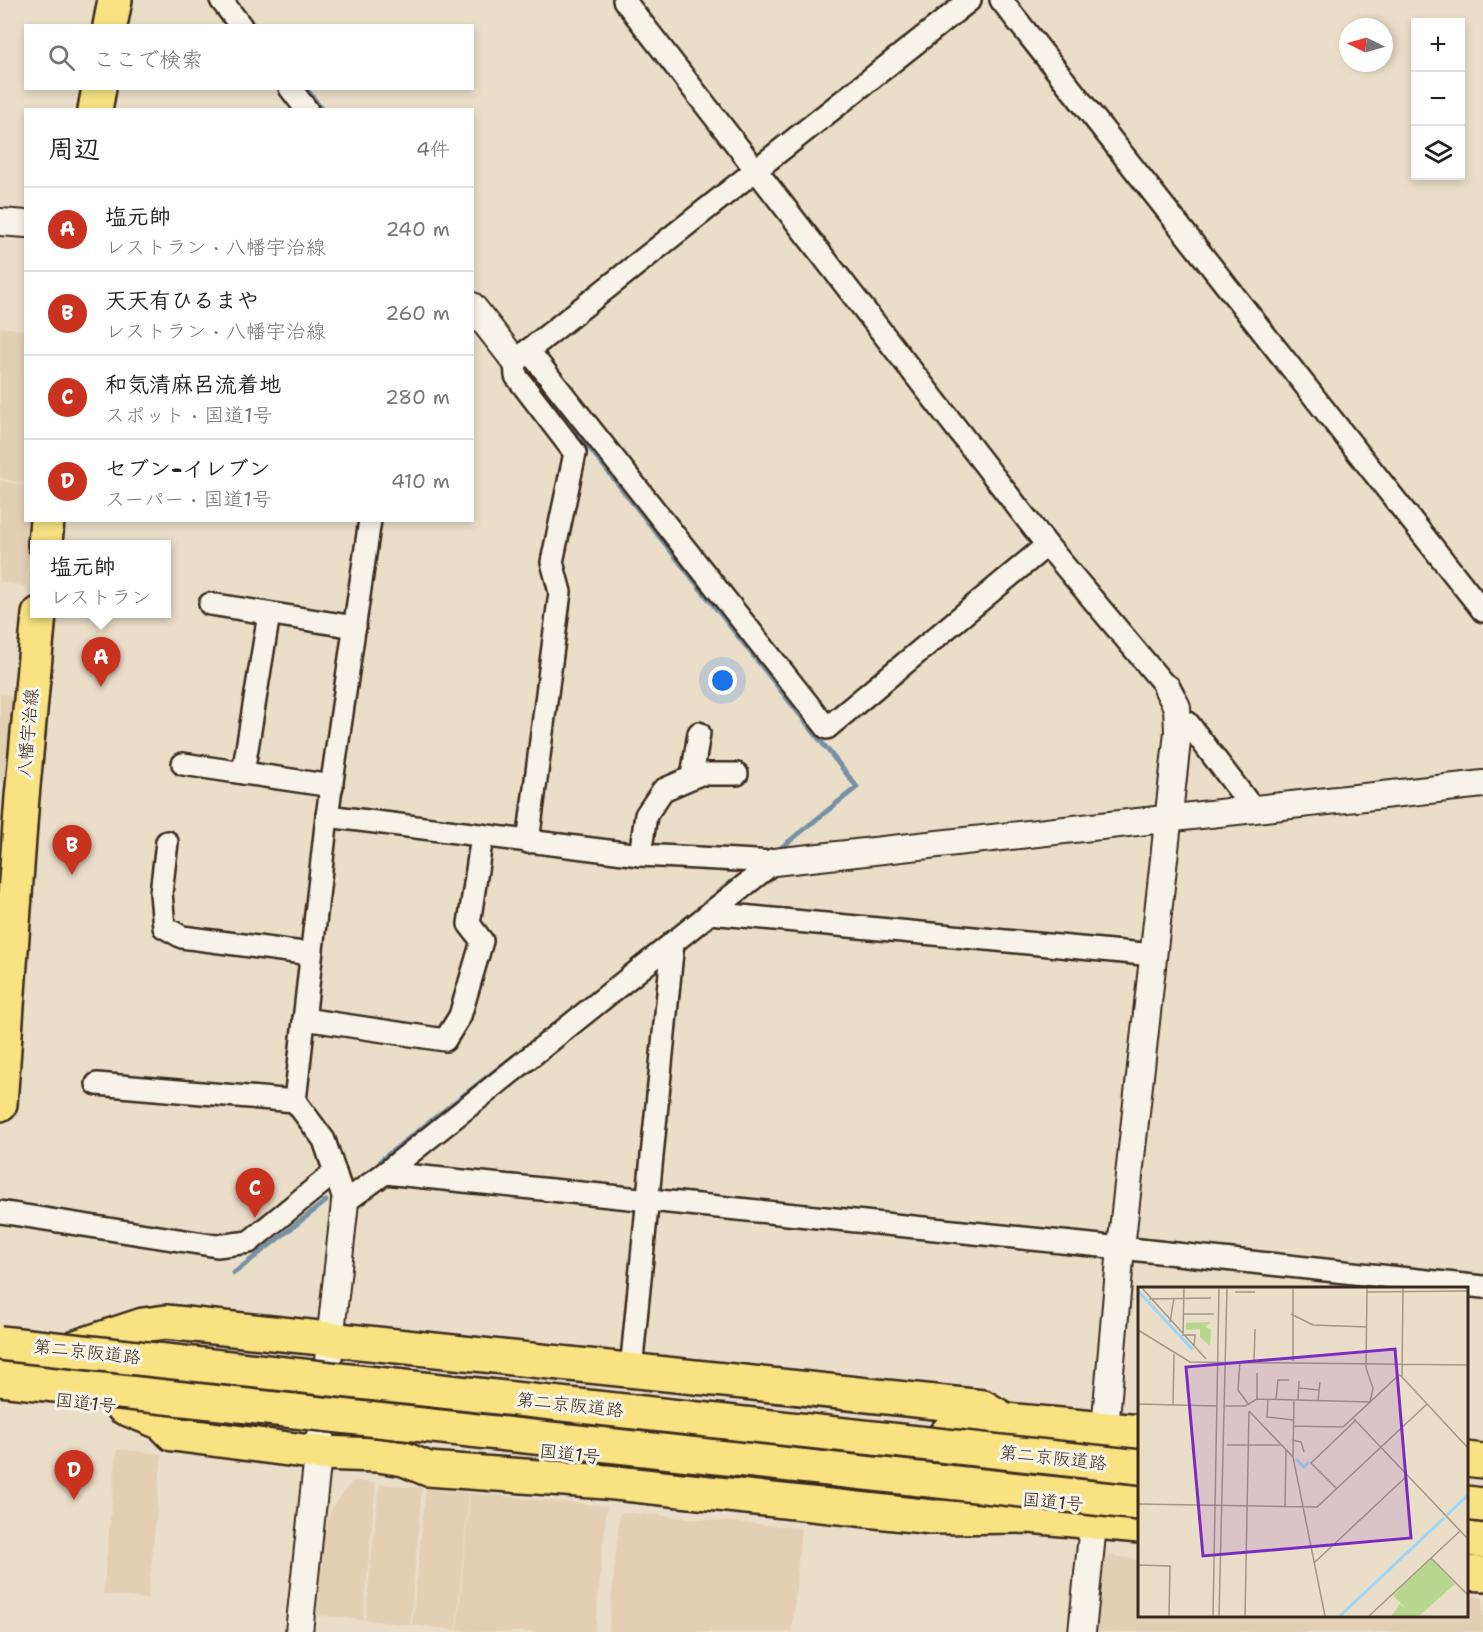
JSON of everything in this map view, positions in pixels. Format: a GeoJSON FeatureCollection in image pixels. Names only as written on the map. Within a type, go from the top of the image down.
{"type":"FeatureCollection","features":[{"type":"Feature","properties":{"kind":"main road"},"geometry":{"type":"LineString","coordinates":[[110,24],[115,0]]}},
{"type":"Feature","properties":{"kind":"main road"},"geometry":{"type":"LineString","coordinates":[[95,108],[99,90]]}},
{"type":"Feature","properties":{"kind":"main road"},"geometry":{"type":"LineString","coordinates":[[45,540],[47,522]]}},
{"type":"Feature","properties":{"kind":"main road","name":"八幡宇治線"},"geometry":{"type":"LineString","coordinates":[[0,1102],[11,796],[38,618]]}},
{"type":"Feature","properties":{"kind":"main road"},"geometry":{"type":"LineString","coordinates":[[73,1348],[143,1325],[166,1322],[983,1407],[1005,1420]]}},
{"type":"Feature","properties":{"kind":"main road"},"geometry":{"type":"LineString","coordinates":[[0,1342],[942,1439],[1103,1442],[1138,1433]]}},
{"type":"Feature","properties":{"kind":"main road","name":"第二京阪道路"},"geometry":{"type":"LineString","coordinates":[[0,1342],[1138,1467]]}},
{"type":"Feature","properties":{"kind":"main road"},"geometry":{"type":"LineString","coordinates":[[488,1355],[521,1394]]}},
{"type":"Feature","properties":{"kind":"main road","name":"第二京阪道路"},"geometry":{"type":"LineString","coordinates":[[0,1379],[1138,1503]]}},
{"type":"Feature","properties":{"kind":"main road","name":"国道1号"},"geometry":{"type":"LineString","coordinates":[[0,1394],[123,1407],[320,1441],[536,1450],[760,1476],[920,1490],[1094,1513],[1138,1513]]}},
{"type":"Feature","properties":{"kind":"main road"},"geometry":{"type":"LineString","coordinates":[[942,1439],[956,1423],[1005,1420],[1103,1442],[1138,1457]]}},
{"type":"Feature","properties":{"kind":"main road"},"geometry":{"type":"LineString","coordinates":[[320,1441],[404,1460],[471,1463],[536,1450]]}},
{"type":"Feature","properties":{"kind":"main road"},"geometry":{"type":"LineString","coordinates":[[1468,1459],[1483,1461]]}},
{"type":"Feature","properties":{"kind":"main road"},"geometry":{"type":"LineString","coordinates":[[404,1460],[428,1469],[606,1482],[932,1517],[982,1518],[1094,1513],[1138,1525]]}},
{"type":"Feature","properties":{"kind":"main road"},"geometry":{"type":"LineString","coordinates":[[920,1490],[964,1505],[982,1518]]}},
{"type":"Feature","properties":{"kind":"main road"},"geometry":{"type":"LineString","coordinates":[[1468,1493],[1483,1494]]}},
{"type":"Feature","properties":{"kind":"main road"},"geometry":{"type":"LineString","coordinates":[[1468,1503],[1483,1505]]}},
{"type":"Feature","properties":{"kind":"main road"},"geometry":{"type":"LineString","coordinates":[[1468,1539],[1483,1541]]}},
{"type":"Feature","properties":{"kind":"main road"},"geometry":{"type":"LineString","coordinates":[[1468,1548],[1483,1550]]}},
{"type":"Feature","properties":{"kind":"main road"},"geometry":{"type":"LineString","coordinates":[[1468,1573],[1483,1574]]}},
{"type":"Feature","properties":{"kind":"street"},"geometry":{"type":"LineString","coordinates":[[221,0],[239,24]]}},
{"type":"Feature","properties":{"kind":"street"},"geometry":{"type":"LineString","coordinates":[[624,0],[1047,545],[1167,688],[1177,707],[1178,732],[1169,820],[1121,1248],[1082,1632]]}},
{"type":"Feature","properties":{"kind":"street"},"geometry":{"type":"LineString","coordinates":[[528,842],[560,592],[552,562],[575,453],[516,376],[521,355],[970,0]]}},
{"type":"Feature","properties":{"kind":"street"},"geometry":{"type":"LineString","coordinates":[[1001,0],[1483,611]]}},
{"type":"Feature","properties":{"kind":"street"},"geometry":{"type":"LineString","coordinates":[[292,90],[305,108]]}},
{"type":"Feature","properties":{"kind":"street"},"geometry":{"type":"LineString","coordinates":[[0,222],[24,224]]}},
{"type":"Feature","properties":{"kind":"street"},"geometry":{"type":"LineString","coordinates":[[474,308],[521,355],[827,728],[1047,545]]}},
{"type":"Feature","properties":{"kind":"street"},"geometry":{"type":"LineString","coordinates":[[299,1632],[345,1202],[324,1140],[295,1101],[327,816],[370,522]]}},
{"type":"Feature","properties":{"kind":"street"},"geometry":{"type":"LineString","coordinates":[[210,604],[355,627]]}},
{"type":"Feature","properties":{"kind":"street"},"geometry":{"type":"LineString","coordinates":[[243,773],[269,614]]}},
{"type":"Feature","properties":{"kind":"street"},"geometry":{"type":"LineString","coordinates":[[1188,723],[1254,810]]}},
{"type":"Feature","properties":{"kind":"street"},"geometry":{"type":"LineString","coordinates":[[692,777],[699,733]]}},
{"type":"Feature","properties":{"kind":"street"},"geometry":{"type":"LineString","coordinates":[[183,764],[332,786]]}},
{"type":"Feature","properties":{"kind":"street"},"geometry":{"type":"LineString","coordinates":[[640,855],[646,814],[663,790],[700,774],[736,774]]}},
{"type":"Feature","properties":{"kind":"street"},"geometry":{"type":"LineString","coordinates":[[327,816],[640,855],[774,862],[1483,784]]}},
{"type":"Feature","properties":{"kind":"street"},"geometry":{"type":"LineString","coordinates":[[304,1019],[445,1040],[460,1016],[482,941],[469,924],[482,836]]}},
{"type":"Feature","properties":{"kind":"street"},"geometry":{"type":"LineString","coordinates":[[167,842],[161,893],[164,927],[182,937],[311,954]]}},
{"type":"Feature","properties":{"kind":"street"},"geometry":{"type":"LineString","coordinates":[[345,1202],[385,1173],[774,862]]}},
{"type":"Feature","properties":{"kind":"street"},"geometry":{"type":"LineString","coordinates":[[710,912],[1154,955]]}},
{"type":"Feature","properties":{"kind":"street"},"geometry":{"type":"LineString","coordinates":[[631,1370],[674,942]]}},
{"type":"Feature","properties":{"kind":"street"},"geometry":{"type":"LineString","coordinates":[[98,1084],[295,1101]]}},
{"type":"Feature","properties":{"kind":"street"},"geometry":{"type":"LineString","coordinates":[[0,1212],[217,1246],[249,1242],[335,1172]]}},
{"type":"Feature","properties":{"kind":"street"},"geometry":{"type":"LineString","coordinates":[[385,1173],[1483,1287]]}},
{"type":"Feature","properties":{"kind":"shaded area"},"geometry":{"type":"Polygon","coordinates":[[[0,327],[24,330],[24,484],[0,478],[0,327]]]}},
{"type":"Feature","properties":{"kind":"shaded area"},"geometry":{"type":"Polygon","coordinates":[[[0,480],[24,486],[24,522],[30,522],[25,586],[0,582],[0,480]]]}},
{"type":"Feature","properties":{"kind":"shaded area"},"geometry":{"type":"Polygon","coordinates":[[[0,694],[16,697],[9,773],[0,783],[0,694]]]}},
{"type":"Feature","properties":{"kind":"shaded area"},"geometry":{"type":"Polygon","coordinates":[[[117,1449],[162,1454],[148,1599],[103,1594],[117,1449]]]}},
{"type":"Feature","properties":{"kind":"shaded area"},"geometry":{"type":"Polygon","coordinates":[[[352,1481],[376,1483],[363,1620],[316,1615],[324,1539],[330,1511],[352,1481]]]}},
{"type":"Feature","properties":{"kind":"shaded area"},"geometry":{"type":"Polygon","coordinates":[[[379,1484],[422,1488],[410,1625],[365,1620],[379,1484]]]}},
{"type":"Feature","properties":{"kind":"shaded area"},"geometry":{"type":"Polygon","coordinates":[[[426,1489],[469,1493],[456,1630],[412,1625],[426,1489]]]}},
{"type":"Feature","properties":{"kind":"shaded area"},"geometry":{"type":"Polygon","coordinates":[[[470,1493],[607,1506],[595,1632],[457,1630],[470,1493]]]}},
{"type":"Feature","properties":{"kind":"shaded area"},"geometry":{"type":"Polygon","coordinates":[[[620,1512],[801,1528],[792,1632],[608,1632],[620,1512]]]}},
{"type":"Feature","properties":{"kind":"shaded area"},"geometry":{"type":"Polygon","coordinates":[[[1106,1555],[1138,1559],[1138,1617],[1468,1617],[1468,1595],[1483,1597],[1483,1632],[1097,1632],[1106,1555]]]}},
{"type":"Feature","properties":{"kind":"waterway"},"geometry":{"type":"LineString","coordinates":[[245,15],[252,24]]}},
{"type":"Feature","properties":{"kind":"waterway"},"geometry":{"type":"LineString","coordinates":[[307,90],[321,108]]}},
{"type":"Feature","properties":{"kind":"waterway"},"geometry":{"type":"LineString","coordinates":[[539,384],[857,787],[782,847]]}},
{"type":"Feature","properties":{"kind":"waterway"},"geometry":{"type":"LineString","coordinates":[[381,1160],[514,1056]]}},
{"type":"Feature","properties":{"kind":"waterway"},"geometry":{"type":"LineString","coordinates":[[234,1273],[326,1201]]}},
{"type":"Feature","properties":{"kind":"place","name":"塩元帥"},"geometry":{"type":"Point","coordinates":[101,687]}},
{"type":"Feature","properties":{"kind":"place","name":"天天有ひるまや"},"geometry":{"type":"Point","coordinates":[72,875]}},
{"type":"Feature","properties":{"kind":"place","name":"和気清麻呂流着地"},"geometry":{"type":"Point","coordinates":[255,1218]}},
{"type":"Feature","properties":{"kind":"place","name":"セブン-イレブン"},"geometry":{"type":"Point","coordinates":[74,1500]}}]}
